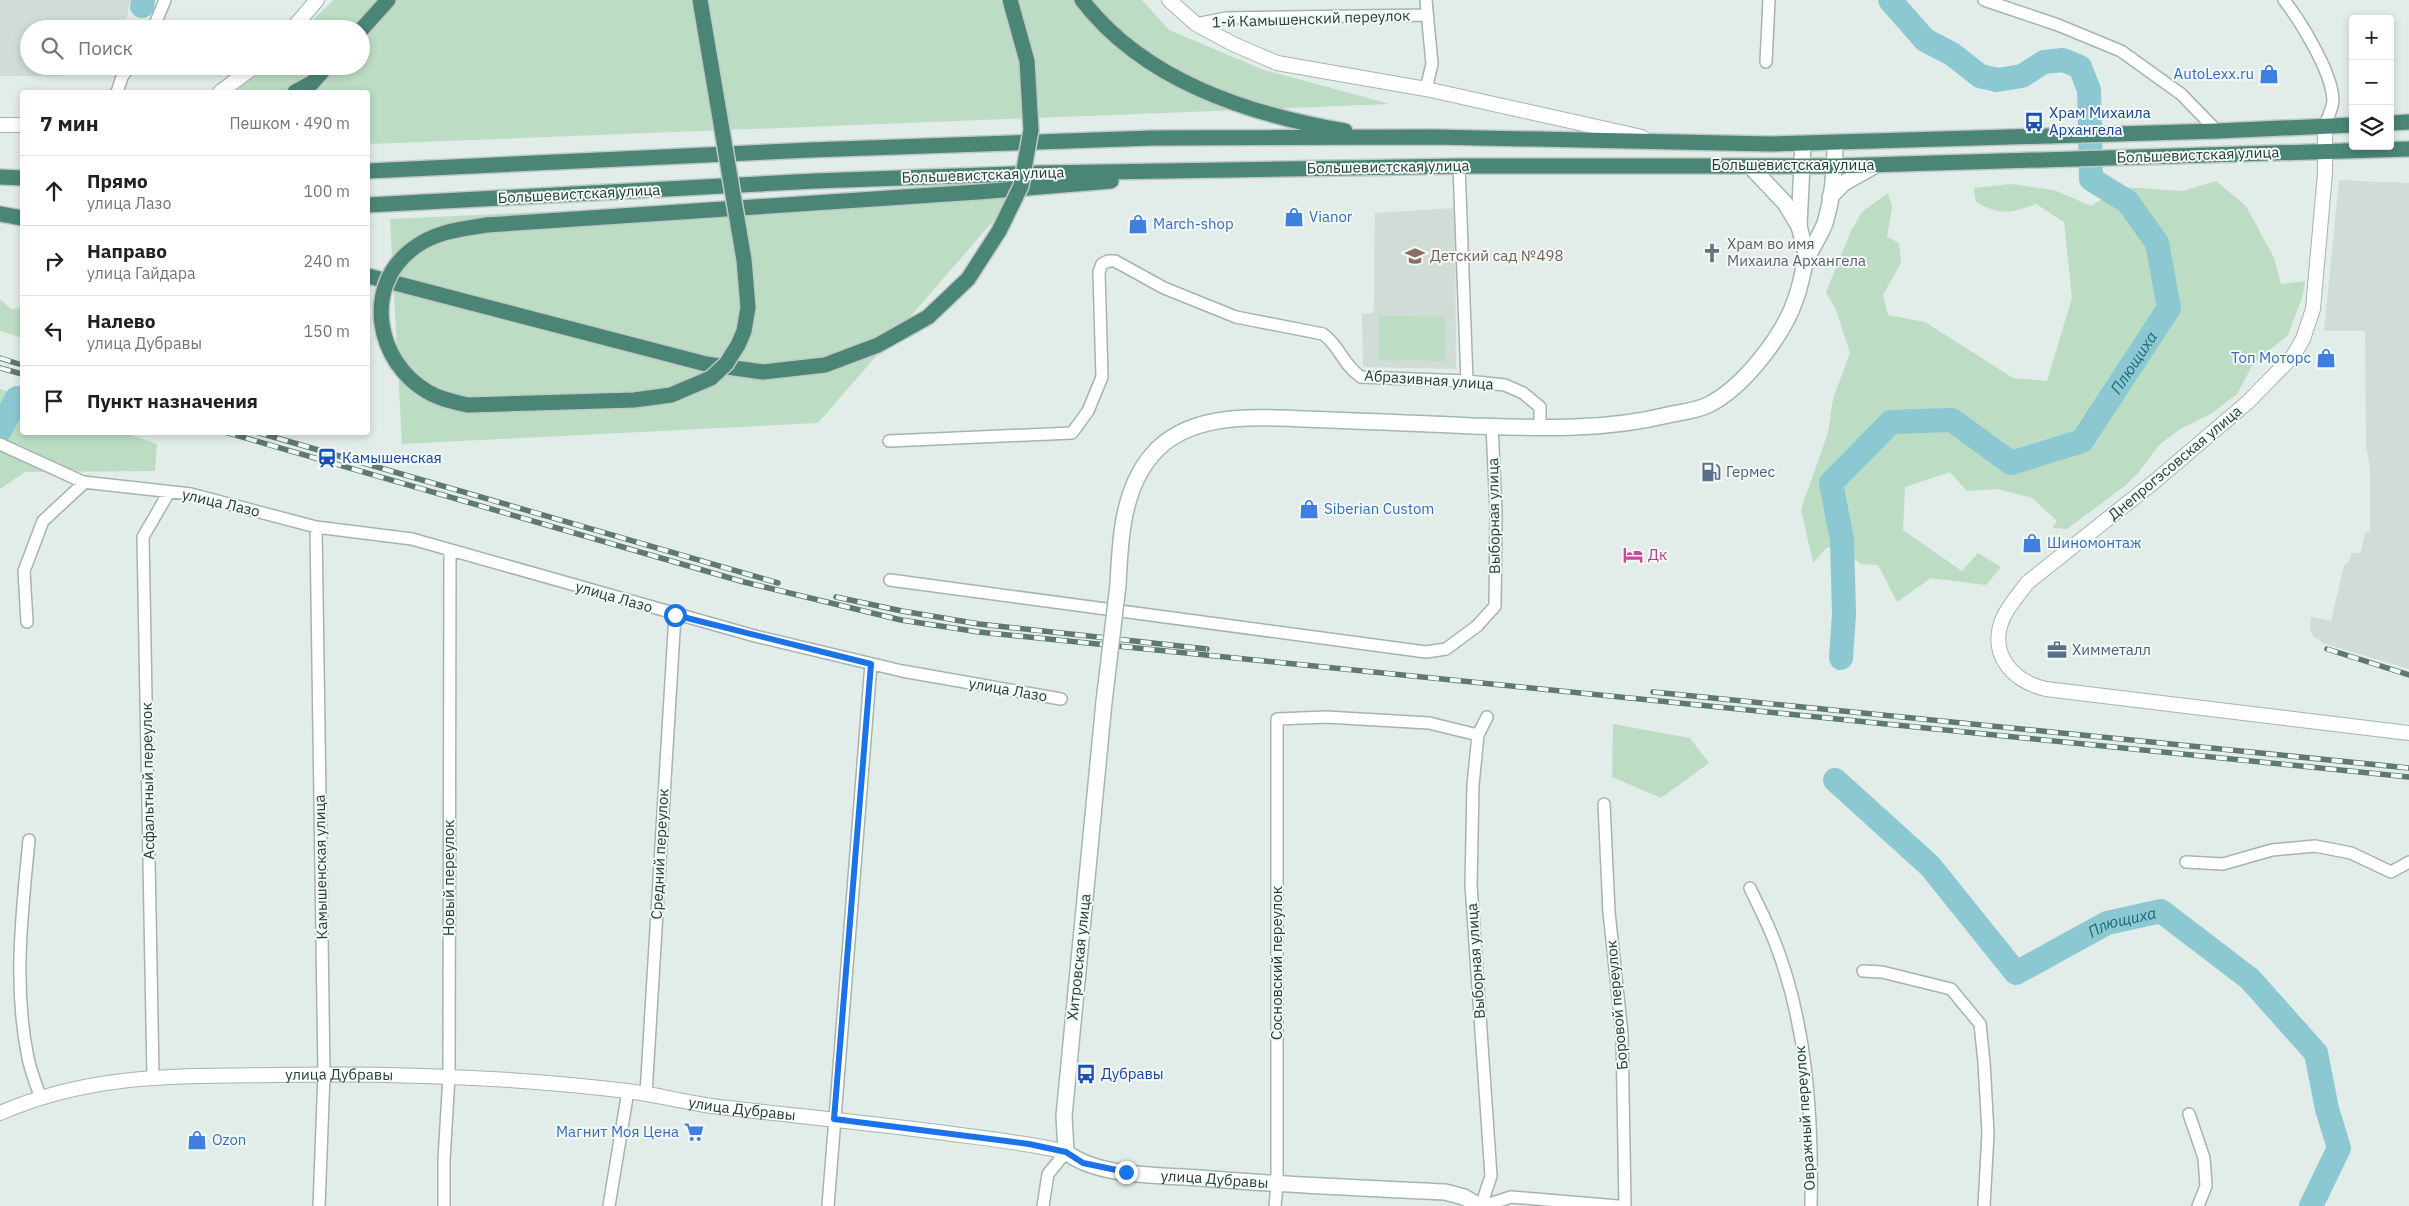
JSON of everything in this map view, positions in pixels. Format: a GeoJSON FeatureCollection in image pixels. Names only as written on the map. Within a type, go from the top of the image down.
{"type":"FeatureCollection","features":[{"type":"Feature","properties":{"kind":"highway"},"geometry":{"type":"LineString","coordinates":[[370,20],[388,0]]}},
{"type":"Feature","properties":{"kind":"highway"},"geometry":{"type":"LineString","coordinates":[[700,0],[744,260],[748,307],[744,331],[726,364],[711,378],[691,388],[671,395],[634,400],[468,405],[447,400],[427,391],[395,360],[386,344],[381,325],[380,306],[386,281],[399,261],[412,249],[429,239],[451,231],[487,225],[978,192],[1244,170]]}},
{"type":"Feature","properties":{"kind":"highway"},"geometry":{"type":"LineString","coordinates":[[370,277],[706,364],[763,372],[825,365],[878,346],[928,318],[968,279],[999,231],[1021,186],[1031,130],[1027,61],[1010,0]]}},
{"type":"Feature","properties":{"kind":"highway"},"geometry":{"type":"LineString","coordinates":[[1082,0],[1129,48],[1194,89],[1273,117],[1386,138]]}},
{"type":"Feature","properties":{"kind":"highway"},"geometry":{"type":"LineString","coordinates":[[299,90],[312,83],[319,75]]}},
{"type":"Feature","properties":{"kind":"highway"},"geometry":{"type":"LineString","coordinates":[[2394,123],[2409,122]]}},
{"type":"Feature","properties":{"kind":"highway","name":"Большевистская улица"},"geometry":{"type":"LineString","coordinates":[[370,171],[810,150],[1134,139],[1386,138],[1803,143],[2217,131],[2349,124]]}},
{"type":"Feature","properties":{"kind":"highway","name":"Большевистская улица"},"geometry":{"type":"LineString","coordinates":[[370,205],[815,181],[1041,173],[1459,166],[1835,166],[2074,160],[2324,150],[2409,149]]}},
{"type":"Feature","properties":{"kind":"highway"},"geometry":{"type":"LineString","coordinates":[[0,208],[20,208]]}},
{"type":"Feature","properties":{"kind":"highway"},"geometry":{"type":"LineString","coordinates":[[0,214],[20,218]]}},
{"type":"Feature","properties":{"kind":"main road","name":"Хитровская улица"},"geometry":{"type":"LineString","coordinates":[[1066,1152],[1064,1116],[1104,702],[1123,528],[1136,480],[1152,454],[1165,442],[1181,433],[1213,422],[1238,418],[1289,418],[1540,428],[1626,424],[1707,406],[1748,376],[1764,355],[1793,305],[1807,258],[1825,224],[1835,166],[1835,142]]}},
{"type":"Feature","properties":{"kind":"main road"},"geometry":{"type":"LineString","coordinates":[[1803,143],[1800,226],[1807,258]]}},
{"type":"Feature","properties":{"kind":"main road"},"geometry":{"type":"LineString","coordinates":[[1830,197],[1844,183],[1876,165]]}},
{"type":"Feature","properties":{"kind":"main road"},"geometry":{"type":"LineString","coordinates":[[1750,166],[1785,203],[1800,226]]}},
{"type":"Feature","properties":{"kind":"main road","name":"улица Дубравы"},"geometry":{"type":"LineString","coordinates":[[1066,1152],[1083,1163],[1126,1172],[1277,1185],[1445,1192],[1481,1206]]}},
{"type":"Feature","properties":{"kind":"street"},"geometry":{"type":"LineString","coordinates":[[157,20],[165,0]]}},
{"type":"Feature","properties":{"kind":"street"},"geometry":{"type":"LineString","coordinates":[[300,20],[317,0]]}},
{"type":"Feature","properties":{"kind":"street"},"geometry":{"type":"LineString","coordinates":[[1169,0],[1196,24],[1233,44],[1277,63],[1365,80],[1426,89],[1656,140]]}},
{"type":"Feature","properties":{"kind":"street"},"geometry":{"type":"LineString","coordinates":[[1426,0],[1432,64],[1426,89]]}},
{"type":"Feature","properties":{"kind":"street"},"geometry":{"type":"LineString","coordinates":[[1766,62],[1769,0]]}},
{"type":"Feature","properties":{"kind":"street"},"geometry":{"type":"LineString","coordinates":[[1984,0],[2058,25],[2121,51],[2181,94],[2217,131]]}},
{"type":"Feature","properties":{"kind":"street"},"geometry":{"type":"LineString","coordinates":[[2284,0],[2300,20],[2330,83],[2333,102],[2325,126]]}},
{"type":"Feature","properties":{"kind":"street","name":"1-й Камышенский переулок"},"geometry":{"type":"LineString","coordinates":[[1196,24],[1226,18],[1427,15]]}},
{"type":"Feature","properties":{"kind":"street"},"geometry":{"type":"LineString","coordinates":[[118,90],[123,75]]}},
{"type":"Feature","properties":{"kind":"street"},"geometry":{"type":"LineString","coordinates":[[223,90],[243,75]]}},
{"type":"Feature","properties":{"kind":"street"},"geometry":{"type":"LineString","coordinates":[[0,126],[20,125]]}},
{"type":"Feature","properties":{"kind":"street","name":"Днепрогэсовская улица"},"geometry":{"type":"LineString","coordinates":[[2325,126],[2323,200],[2313,309],[2303,339],[2293,356],[2241,408],[2154,482],[2028,583],[2012,603],[2002,621],[2000,648],[2006,664],[2017,677],[2032,686],[2046,689],[2409,733]]}},
{"type":"Feature","properties":{"kind":"street"},"geometry":{"type":"LineString","coordinates":[[1459,166],[1467,381]]}},
{"type":"Feature","properties":{"kind":"street","name":"Абразивная улица"},"geometry":{"type":"LineString","coordinates":[[889,441],[1072,433],[1088,411],[1102,378],[1099,272],[1102,264],[1108,261],[1115,261],[1164,288],[1236,317],[1322,334],[1331,340],[1349,369],[1361,377],[1467,381],[1505,385],[1523,393],[1540,407],[1540,428]]}},
{"type":"Feature","properties":{"kind":"street","name":"Выборная улица"},"geometry":{"type":"LineString","coordinates":[[890,580],[1426,652],[1446,649],[1477,626],[1494,606],[1496,511],[1492,426]]}},
{"type":"Feature","properties":{"kind":"street","name":"улица Лазо"},"geometry":{"type":"LineString","coordinates":[[0,444],[86,482],[191,494],[316,527],[412,539],[675,615],[871,664],[1061,699]]}},
{"type":"Feature","properties":{"kind":"street"},"geometry":{"type":"LineString","coordinates":[[27,622],[24,571],[42,521],[86,482]]}},
{"type":"Feature","properties":{"kind":"street","name":"Асфальтный переулок"},"geometry":{"type":"LineString","coordinates":[[153,1076],[143,537],[169,492]]}},
{"type":"Feature","properties":{"kind":"street","name":"Камышенская улица"},"geometry":{"type":"LineString","coordinates":[[316,527],[324,1074],[319,1206]]}},
{"type":"Feature","properties":{"kind":"street","name":"Новый переулок"},"geometry":{"type":"LineString","coordinates":[[444,1206],[444,1160],[449,1076],[450,550]]}},
{"type":"Feature","properties":{"kind":"street","name":"Средний переулок"},"geometry":{"type":"LineString","coordinates":[[646,1094],[675,615]]}},
{"type":"Feature","properties":{"kind":"street"},"geometry":{"type":"LineString","coordinates":[[828,1206],[871,664]]}},
{"type":"Feature","properties":{"kind":"street","name":"Сосновский переулок"},"geometry":{"type":"LineString","coordinates":[[1274,1206],[1277,1185],[1277,720],[1326,717],[1429,723],[1478,735]]}},
{"type":"Feature","properties":{"kind":"street","name":"Выборная улица"},"geometry":{"type":"LineString","coordinates":[[1481,1206],[1491,1176],[1471,885],[1473,785],[1478,735],[1487,718]]}},
{"type":"Feature","properties":{"kind":"street","name":"Боровой переулок"},"geometry":{"type":"LineString","coordinates":[[1604,804],[1609,912],[1622,1034],[1625,1206]]}},
{"type":"Feature","properties":{"kind":"street"},"geometry":{"type":"LineString","coordinates":[[30,840],[20,933],[23,1018],[28,1059],[41,1098]]}},
{"type":"Feature","properties":{"kind":"street"},"geometry":{"type":"LineString","coordinates":[[2186,862],[2223,864],[2272,850],[2315,846],[2351,853],[2392,872],[2409,862]]}},
{"type":"Feature","properties":{"kind":"street","name":"Овражный переулок"},"geometry":{"type":"LineString","coordinates":[[1750,888],[1774,940],[1796,1012],[1806,1076],[1812,1173],[1811,1206]]}},
{"type":"Feature","properties":{"kind":"street"},"geometry":{"type":"LineString","coordinates":[[1863,971],[1882,972],[1951,990],[1980,1024],[1988,1132],[1984,1206]]}},
{"type":"Feature","properties":{"kind":"street","name":"улица Дубравы"},"geometry":{"type":"LineString","coordinates":[[0,1113],[41,1098],[100,1082],[153,1076],[324,1074],[449,1076],[628,1091],[724,1108],[834,1119],[1029,1144],[1066,1152]]}},
{"type":"Feature","properties":{"kind":"street"},"geometry":{"type":"LineString","coordinates":[[609,1206],[628,1091]]}},
{"type":"Feature","properties":{"kind":"street"},"geometry":{"type":"LineString","coordinates":[[2189,1114],[2204,1158],[2206,1186],[2198,1206]]}},
{"type":"Feature","properties":{"kind":"street"},"geometry":{"type":"LineString","coordinates":[[1043,1206],[1048,1174],[1066,1152]]}},
{"type":"Feature","properties":{"kind":"street"},"geometry":{"type":"LineString","coordinates":[[1481,1206],[1510,1197],[1618,1206]]}},
{"type":"Feature","properties":{"kind":"shaded area"},"geometry":{"type":"Polygon","coordinates":[[[0,0],[130,0],[127,18],[125,20],[20,20],[20,75],[61,75],[0,76],[0,0]]]}},
{"type":"Feature","properties":{"kind":"shaded area"},"geometry":{"type":"Polygon","coordinates":[[[2339,180],[2409,183],[2409,669],[2323,643],[2313,636],[2310,629],[2311,617],[2331,621],[2344,566],[2350,560],[2351,553],[2361,553],[2365,532],[2370,532],[2370,467],[2366,446],[2365,331],[2324,331],[2339,180]]]}},
{"type":"Feature","properties":{"kind":"shaded area","name":"Детский сад №498"},"geometry":{"type":"Polygon","coordinates":[[[1455,208],[1456,369],[1363,367],[1362,314],[1373,313],[1375,213],[1455,208]]]}},
{"type":"Feature","properties":{"kind":"green space"},"geometry":{"type":"Polygon","coordinates":[[[334,0],[1142,0],[1169,30],[1264,70],[1390,104],[371,144],[370,90],[237,90],[253,75],[370,75],[370,20],[313,20],[334,0]]]}},
{"type":"Feature","properties":{"kind":"green space"},"geometry":{"type":"Polygon","coordinates":[[[2216,181],[2246,206],[2274,258],[2281,284],[2305,281],[2303,295],[2288,335],[2253,364],[2237,394],[2211,414],[2180,429],[2159,445],[2139,472],[2126,485],[2067,529],[2052,528],[2057,521],[2032,498],[1998,489],[1967,491],[1950,472],[1905,487],[1903,530],[1962,571],[1978,553],[2001,567],[1986,585],[1931,578],[1897,602],[1878,565],[1861,564],[1838,547],[1826,548],[1813,563],[1801,509],[1828,433],[1833,399],[1850,353],[1836,310],[1826,292],[1851,231],[1862,212],[1888,193],[1892,207],[1887,237],[1899,243],[1901,263],[1883,295],[1888,315],[1925,322],[2013,378],[2047,381],[2072,298],[2064,222],[2036,204],[2006,212],[1992,209],[1976,202],[1974,188],[2011,184],[2054,190],[2091,206],[2122,187],[2183,191],[2216,181]]]}},
{"type":"Feature","properties":{"kind":"green space"},"geometry":{"type":"Polygon","coordinates":[[[1020,190],[818,423],[402,444],[390,219],[1020,190]]]}},
{"type":"Feature","properties":{"kind":"green space"},"geometry":{"type":"Polygon","coordinates":[[[0,299],[11,309],[20,308],[20,337],[0,331],[0,299]]]}},
{"type":"Feature","properties":{"kind":"green space"},"geometry":{"type":"Polygon","coordinates":[[[1378,316],[1445,317],[1446,361],[1378,360],[1378,316]]]}},
{"type":"Feature","properties":{"kind":"green space"},"geometry":{"type":"Polygon","coordinates":[[[0,389],[20,396],[20,435],[131,435],[157,444],[155,471],[25,472],[0,489],[0,389]]]}},
{"type":"Feature","properties":{"kind":"green space"},"geometry":{"type":"Polygon","coordinates":[[[1613,724],[1690,738],[1709,763],[1661,798],[1612,777],[1613,724]]]}},
{"type":"Feature","properties":{"kind":"waterway"},"geometry":{"type":"LineString","coordinates":[[142,6],[143,0]]}},
{"type":"Feature","properties":{"kind":"waterway","name":"Плющиха"},"geometry":{"type":"LineString","coordinates":[[1841,658],[1844,614],[1842,540],[1831,483],[1891,422],[1952,420],[2011,463],[2082,441],[2169,308],[2157,243],[2128,202],[2091,179],[2089,90],[2080,67],[2063,60],[2044,62],[2022,76],[1997,80],[1980,76],[1952,54],[1925,40],[1890,0]]}},
{"type":"Feature","properties":{"kind":"waterway"},"geometry":{"type":"LineString","coordinates":[[0,430],[17,398]]}},
{"type":"Feature","properties":{"kind":"waterway","name":"Плющиха"},"geometry":{"type":"LineString","coordinates":[[1835,780],[1930,866],[2016,973],[2107,923],[2161,911],[2250,979],[2316,1053],[2327,1109],[2339,1148],[2311,1206]]}},
{"type":"Feature","properties":{"kind":"railway"},"geometry":{"type":"LineString","coordinates":[[0,358],[20,364]]}},
{"type":"Feature","properties":{"kind":"railway"},"geometry":{"type":"LineString","coordinates":[[0,368],[20,373]]}},
{"type":"Feature","properties":{"kind":"railway"},"geometry":{"type":"LineString","coordinates":[[235,435],[744,582],[901,620],[979,632],[2409,777]]}},
{"type":"Feature","properties":{"kind":"railway"},"geometry":{"type":"LineString","coordinates":[[266,435],[778,583]]}},
{"type":"Feature","properties":{"kind":"railway"},"geometry":{"type":"LineString","coordinates":[[836,597],[902,611],[979,624],[1207,649]]}},
{"type":"Feature","properties":{"kind":"railway"},"geometry":{"type":"LineString","coordinates":[[2327,649],[2409,675]]}},
{"type":"Feature","properties":{"kind":"railway"},"geometry":{"type":"LineString","coordinates":[[1653,692],[2409,768]]}},
{"type":"Feature","properties":{"kind":"place","name":"AutoLexx.ru"},"geometry":{"type":"Point","coordinates":[2269,74]}},
{"type":"Feature","properties":{"kind":"place","name":"Храм Михаила Архангела"},"geometry":{"type":"Point","coordinates":[2034,122]}},
{"type":"Feature","properties":{"kind":"place","name":"Vianor"},"geometry":{"type":"Point","coordinates":[1294,217]}},
{"type":"Feature","properties":{"kind":"place","name":"March-shop"},"geometry":{"type":"Point","coordinates":[1138,224]}},
{"type":"Feature","properties":{"kind":"place","name":"Храм во имя Михаила Архангела"},"geometry":{"type":"Point","coordinates":[1712,253]}},
{"type":"Feature","properties":{"kind":"place","name":"Детский сад №498"},"geometry":{"type":"Point","coordinates":[1415,256]}},
{"type":"Feature","properties":{"kind":"place","name":"Топ Моторс"},"geometry":{"type":"Point","coordinates":[2326,358]}},
{"type":"Feature","properties":{"kind":"place","name":"Камышенская"},"geometry":{"type":"Point","coordinates":[327,458]}},
{"type":"Feature","properties":{"kind":"place","name":"Гермес"},"geometry":{"type":"Point","coordinates":[1711,472]}},
{"type":"Feature","properties":{"kind":"place","name":"Siberian Custom"},"geometry":{"type":"Point","coordinates":[1309,509]}},
{"type":"Feature","properties":{"kind":"place","name":"Шиномонтаж"},"geometry":{"type":"Point","coordinates":[2032,543]}},
{"type":"Feature","properties":{"kind":"place","name":"Дк"},"geometry":{"type":"Point","coordinates":[1633,555]}},
{"type":"Feature","properties":{"kind":"place","name":"Химметалл"},"geometry":{"type":"Point","coordinates":[2057,650]}},
{"type":"Feature","properties":{"kind":"place","name":"Дубравы"},"geometry":{"type":"Point","coordinates":[1086,1074]}},
{"type":"Feature","properties":{"kind":"place","name":"Магнит Моя Цена"},"geometry":{"type":"Point","coordinates":[694,1132]}},
{"type":"Feature","properties":{"kind":"place","name":"Ozon"},"geometry":{"type":"Point","coordinates":[197,1140]}},
{"type":"Feature","properties":{"kind":"route"},"geometry":{"type":"LineString","coordinates":[[675,615],[871,664],[834,1119],[1029,1144],[1066,1152],[1083,1163],[1126,1172]]}}]}
